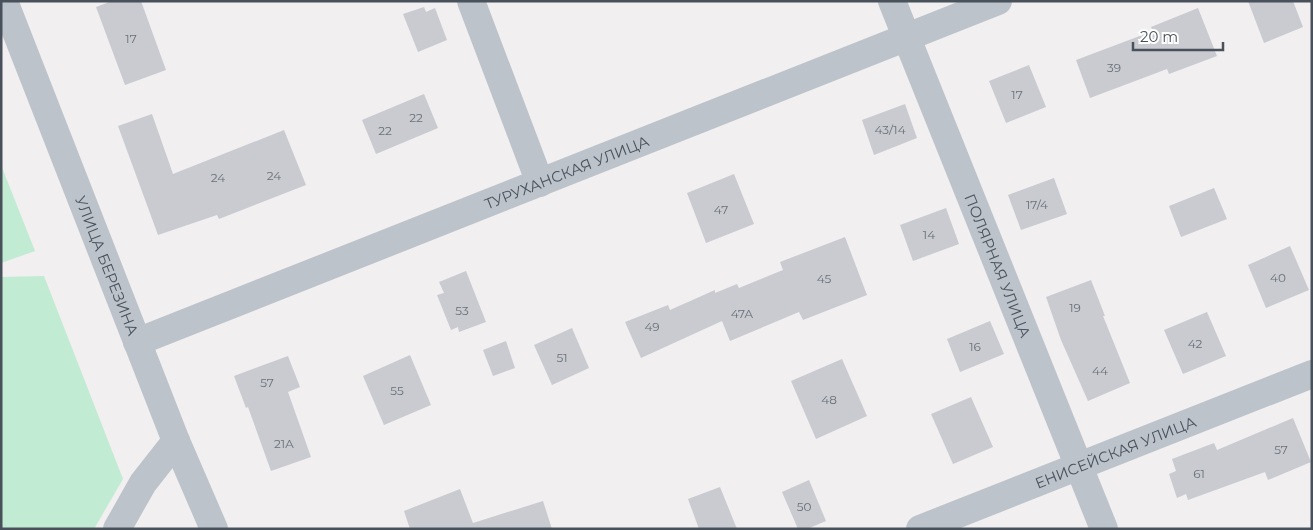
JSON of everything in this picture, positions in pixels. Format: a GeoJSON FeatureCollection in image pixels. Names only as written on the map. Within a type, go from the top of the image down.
{"type":"FeatureCollection","features":[{"type":"Feature","properties":{"kind":"street","name":"УЛИЦА БЕРЕЗИНА"},"geometry":{"type":"LineString","coordinates":[[4,1],[176,441],[214,529]]}},
{"type":"Feature","properties":{"kind":"street"},"geometry":{"type":"LineString","coordinates":[[471,1],[540,183]]}},
{"type":"Feature","properties":{"kind":"street","name":"ПОЛЯРНАЯ УЛИЦА"},"geometry":{"type":"LineString","coordinates":[[892,1],[1104,529]]}},
{"type":"Feature","properties":{"kind":"street","name":"ТУРУХАНСКАЯ УЛИЦА"},"geometry":{"type":"LineString","coordinates":[[137,342],[998,1]]}},
{"type":"Feature","properties":{"kind":"street","name":"ЕНИСЕЙСКАЯ УЛИЦА"},"geometry":{"type":"LineString","coordinates":[[920,529],[1312,374]]}},
{"type":"Feature","properties":{"kind":"street"},"geometry":{"type":"LineString","coordinates":[[117,529],[143,482],[176,441]]}},
{"type":"Feature","properties":{"kind":"green space"},"geometry":{"type":"Polygon","coordinates":[[[1,165],[35,251],[1,263],[1,165]]]}},
{"type":"Feature","properties":{"kind":"green space"},"geometry":{"type":"Polygon","coordinates":[[[44,276],[123,479],[94,529],[1,529],[1,277],[44,276]]]}},
{"type":"Feature","properties":{"kind":"building"},"geometry":{"type":"Polygon","coordinates":[[[112,1],[141,1],[166,70],[125,85],[96,7],[112,1]]]}},
{"type":"Feature","properties":{"kind":"building"},"geometry":{"type":"Polygon","coordinates":[[[1248,1],[1293,1],[1303,27],[1264,43],[1248,1]]]}},
{"type":"Feature","properties":{"kind":"building"},"geometry":{"type":"Polygon","coordinates":[[[424,7],[426,12],[435,8],[447,40],[418,52],[403,14],[424,7]]]}},
{"type":"Feature","properties":{"kind":"building"},"geometry":{"type":"Polygon","coordinates":[[[1198,8],[1217,56],[1169,74],[1167,69],[1090,98],[1076,60],[1153,31],[1151,27],[1198,8]]]}},
{"type":"Feature","properties":{"kind":"building"},"geometry":{"type":"Polygon","coordinates":[[[1029,65],[1046,107],[1006,123],[989,81],[1029,65]]]}},
{"type":"Feature","properties":{"kind":"building"},"geometry":{"type":"Polygon","coordinates":[[[424,94],[438,128],[376,154],[362,120],[424,94]]]}},
{"type":"Feature","properties":{"kind":"building"},"geometry":{"type":"Polygon","coordinates":[[[905,104],[917,138],[874,155],[862,120],[905,104]]]}},
{"type":"Feature","properties":{"kind":"building"},"geometry":{"type":"Polygon","coordinates":[[[152,114],[173,174],[284,130],[306,185],[219,219],[217,215],[158,235],[118,126],[152,114]]]}},
{"type":"Feature","properties":{"kind":"building"},"geometry":{"type":"Polygon","coordinates":[[[734,174],[754,224],[706,243],[687,193],[734,174]]]}},
{"type":"Feature","properties":{"kind":"building"},"geometry":{"type":"Polygon","coordinates":[[[1054,178],[1067,214],[1021,230],[1008,195],[1054,178]]]}},
{"type":"Feature","properties":{"kind":"building"},"geometry":{"type":"Polygon","coordinates":[[[1214,188],[1227,219],[1181,237],[1169,206],[1214,188]]]}},
{"type":"Feature","properties":{"kind":"building"},"geometry":{"type":"Polygon","coordinates":[[[946,208],[959,244],[913,261],[900,225],[946,208]]]}},
{"type":"Feature","properties":{"kind":"building"},"geometry":{"type":"Polygon","coordinates":[[[845,237],[867,295],[803,320],[799,312],[730,341],[722,321],[641,358],[625,322],[668,305],[670,310],[715,290],[715,293],[737,284],[739,288],[783,270],[780,262],[845,237]]]}},
{"type":"Feature","properties":{"kind":"building"},"geometry":{"type":"Polygon","coordinates":[[[1290,246],[1309,290],[1266,308],[1248,265],[1290,246]]]}},
{"type":"Feature","properties":{"kind":"building"},"geometry":{"type":"Polygon","coordinates":[[[466,271],[486,322],[459,332],[458,327],[451,330],[437,295],[444,293],[439,282],[466,271]]]}},
{"type":"Feature","properties":{"kind":"building"},"geometry":{"type":"Polygon","coordinates":[[[1091,280],[1105,316],[1103,316],[1130,383],[1088,401],[1061,340],[1046,297],[1091,280]]]}},
{"type":"Feature","properties":{"kind":"building"},"geometry":{"type":"Polygon","coordinates":[[[1207,312],[1226,356],[1183,374],[1164,330],[1207,312]]]}},
{"type":"Feature","properties":{"kind":"building"},"geometry":{"type":"Polygon","coordinates":[[[990,321],[1004,354],[960,372],[947,339],[990,321]]]}},
{"type":"Feature","properties":{"kind":"building"},"geometry":{"type":"Polygon","coordinates":[[[572,328],[589,368],[552,385],[534,345],[572,328]]]}},
{"type":"Feature","properties":{"kind":"building"},"geometry":{"type":"Polygon","coordinates":[[[506,341],[515,368],[493,376],[483,350],[506,341]]]}},
{"type":"Feature","properties":{"kind":"building"},"geometry":{"type":"Polygon","coordinates":[[[410,355],[431,405],[384,425],[363,376],[410,355]]]}},
{"type":"Feature","properties":{"kind":"building"},"geometry":{"type":"Polygon","coordinates":[[[288,356],[300,387],[288,392],[311,457],[271,471],[248,407],[246,408],[234,376],[288,356]]]}},
{"type":"Feature","properties":{"kind":"building"},"geometry":{"type":"Polygon","coordinates":[[[842,359],[867,416],[816,439],[791,381],[842,359]]]}},
{"type":"Feature","properties":{"kind":"building"},"geometry":{"type":"Polygon","coordinates":[[[971,397],[993,447],[953,464],[931,414],[971,397]]]}},
{"type":"Feature","properties":{"kind":"building"},"geometry":{"type":"Polygon","coordinates":[[[1293,418],[1311,462],[1268,480],[1265,472],[1188,500],[1186,494],[1177,498],[1169,474],[1176,471],[1172,459],[1214,443],[1217,450],[1293,418]]]}},
{"type":"Feature","properties":{"kind":"building"},"geometry":{"type":"Polygon","coordinates":[[[809,480],[826,521],[807,529],[798,529],[782,492],[809,480]]]}},
{"type":"Feature","properties":{"kind":"building"},"geometry":{"type":"Polygon","coordinates":[[[720,487],[737,529],[699,529],[688,499],[720,487]]]}},
{"type":"Feature","properties":{"kind":"building"},"geometry":{"type":"Polygon","coordinates":[[[460,489],[473,523],[543,501],[552,529],[410,529],[404,511],[460,489]]]}}]}
